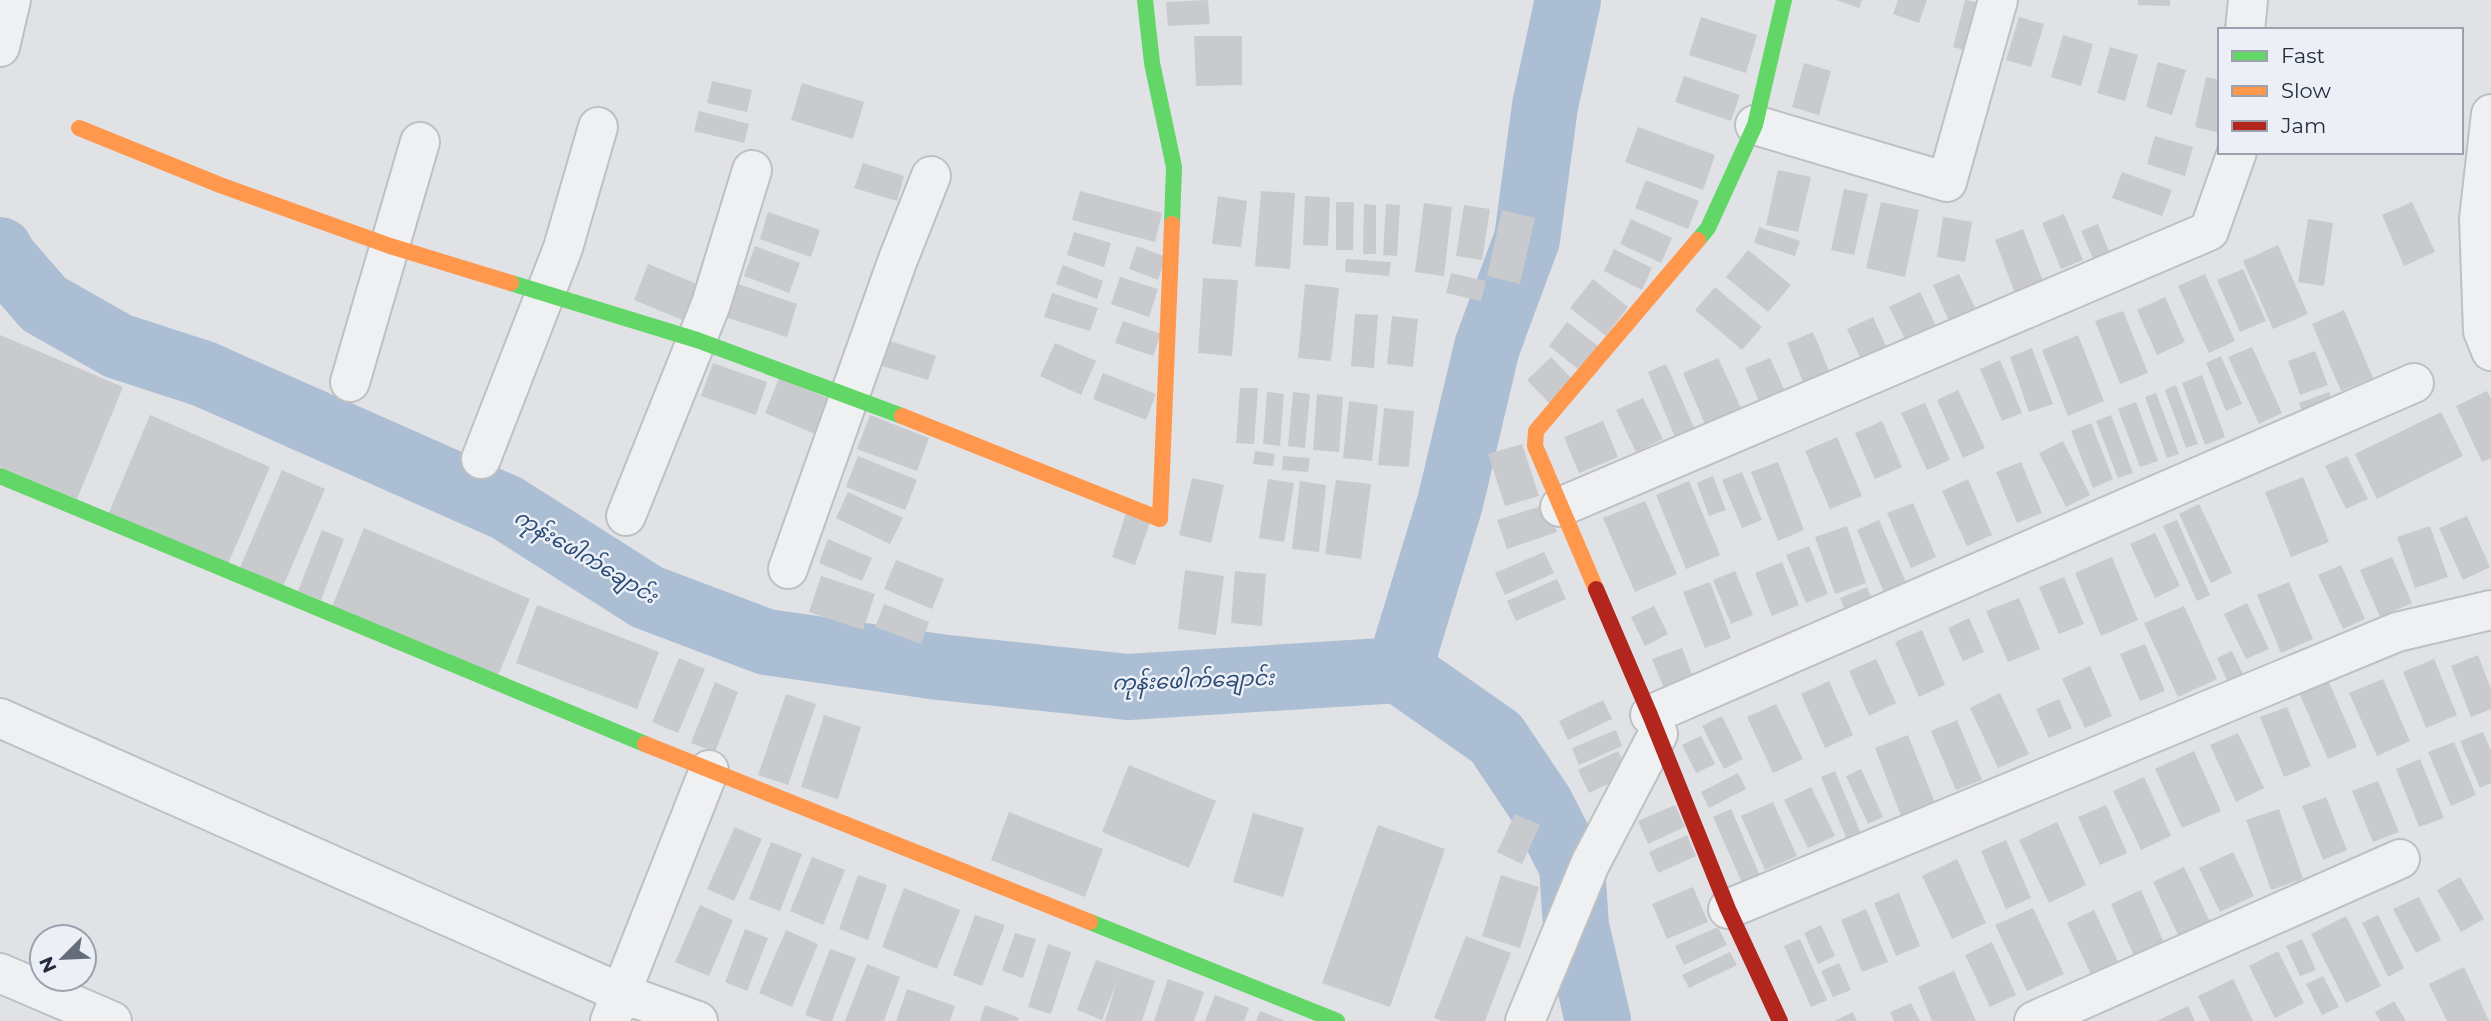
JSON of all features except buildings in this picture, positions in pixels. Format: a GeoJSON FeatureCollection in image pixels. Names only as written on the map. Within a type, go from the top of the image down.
{"type":"FeatureCollection","features":[{"type":"Feature","properties":{"kind":"street"},"geometry":{"type":"LineString","coordinates":[[1,44],[11,0]]}},
{"type":"Feature","properties":{"kind":"street"},"geometry":{"type":"LineString","coordinates":[[79,128],[220,184],[390,246],[697,340],[850,395],[1160,519],[1174,167],[1152,63],[1146,0]]}},
{"type":"Feature","properties":{"kind":"street"},"geometry":{"type":"LineString","coordinates":[[1780,1021],[1728,909],[1654,724],[1535,446],[1536,430],[1708,228],[1755,125],[1784,0]]}},
{"type":"Feature","properties":{"kind":"street"},"geometry":{"type":"LineString","coordinates":[[1755,125],[1947,182],[1998,0]]}},
{"type":"Feature","properties":{"kind":"street"},"geometry":{"type":"LineString","coordinates":[[2245,28],[2248,0]]}},
{"type":"Feature","properties":{"kind":"street"},"geometry":{"type":"LineString","coordinates":[[2491,114],[2479,219],[2483,331],[2491,351]]}},
{"type":"Feature","properties":{"kind":"street"},"geometry":{"type":"LineString","coordinates":[[481,459],[563,248],[598,127]]}},
{"type":"Feature","properties":{"kind":"street"},"geometry":{"type":"LineString","coordinates":[[350,382],[420,142]]}},
{"type":"Feature","properties":{"kind":"street"},"geometry":{"type":"LineString","coordinates":[[1560,507],[2208,231],[2236,154]]}},
{"type":"Feature","properties":{"kind":"street"},"geometry":{"type":"LineString","coordinates":[[626,516],[711,304],[752,170]]}},
{"type":"Feature","properties":{"kind":"street"},"geometry":{"type":"LineString","coordinates":[[788,569],[897,262],[931,176]]}},
{"type":"Feature","properties":{"kind":"street"},"geometry":{"type":"LineString","coordinates":[[1529,1013],[1590,864],[1654,724],[2414,383]]}},
{"type":"Feature","properties":{"kind":"street"},"geometry":{"type":"LineString","coordinates":[[0,476],[709,770],[1337,1021]]}},
{"type":"Feature","properties":{"kind":"street"},"geometry":{"type":"LineString","coordinates":[[1728,909],[2397,632],[2491,610]]}},
{"type":"Feature","properties":{"kind":"street"},"geometry":{"type":"LineString","coordinates":[[0,718],[616,1007],[698,1021]]}},
{"type":"Feature","properties":{"kind":"street"},"geometry":{"type":"LineString","coordinates":[[616,1007],[709,770]]}},
{"type":"Feature","properties":{"kind":"street"},"geometry":{"type":"LineString","coordinates":[[2034,1021],[2400,859]]}},
{"type":"Feature","properties":{"kind":"street"},"geometry":{"type":"LineString","coordinates":[[0,972],[112,1021]]}},
{"type":"Feature","properties":{"kind":"waterway"},"geometry":{"type":"LineString","coordinates":[[1568,0],[1545,106],[1527,239],[1487,347],[1450,503],[1399,670],[1496,738],[1541,805],[1572,866],[1576,926],[1598,1021]]}},
{"type":"Feature","properties":{"kind":"waterway","name":"ကုန်းဖေါက်ချောင်း"},"geometry":{"type":"LineString","coordinates":[[0,250],[44,304],[118,346],[204,374],[507,508],[647,597],[766,642],[939,667],[1128,687],[1399,670]]}},
{"type":"Feature","properties":{"kind":"traffic: fast"},"geometry":{"type":"LineString","coordinates":[[1145,0],[1152,63],[1174,167],[1172,224]]}},
{"type":"Feature","properties":{"kind":"traffic: fast"},"geometry":{"type":"LineString","coordinates":[[1698,240],[1708,228],[1755,125],[1784,0]]}},
{"type":"Feature","properties":{"kind":"traffic: fast"},"geometry":{"type":"LineString","coordinates":[[511,283],[697,340],[902,416]]}},
{"type":"Feature","properties":{"kind":"traffic: fast"},"geometry":{"type":"LineString","coordinates":[[0,476],[645,744]]}},
{"type":"Feature","properties":{"kind":"traffic: fast"},"geometry":{"type":"LineString","coordinates":[[1090,922],[1337,1021]]}},
{"type":"Feature","properties":{"kind":"traffic: slow"},"geometry":{"type":"LineString","coordinates":[[79,128],[220,185],[390,246],[511,283]]}},
{"type":"Feature","properties":{"kind":"traffic: slow"},"geometry":{"type":"LineString","coordinates":[[902,416],[1160,519],[1172,224]]}},
{"type":"Feature","properties":{"kind":"traffic: slow"},"geometry":{"type":"LineString","coordinates":[[1596,589],[1535,446],[1536,431],[1698,240]]}},
{"type":"Feature","properties":{"kind":"traffic: slow"},"geometry":{"type":"LineString","coordinates":[[645,744],[1090,922]]}},
{"type":"Feature","properties":{"kind":"traffic: jam"},"geometry":{"type":"LineString","coordinates":[[1596,589],[1728,909],[1780,1021]]}}]}
